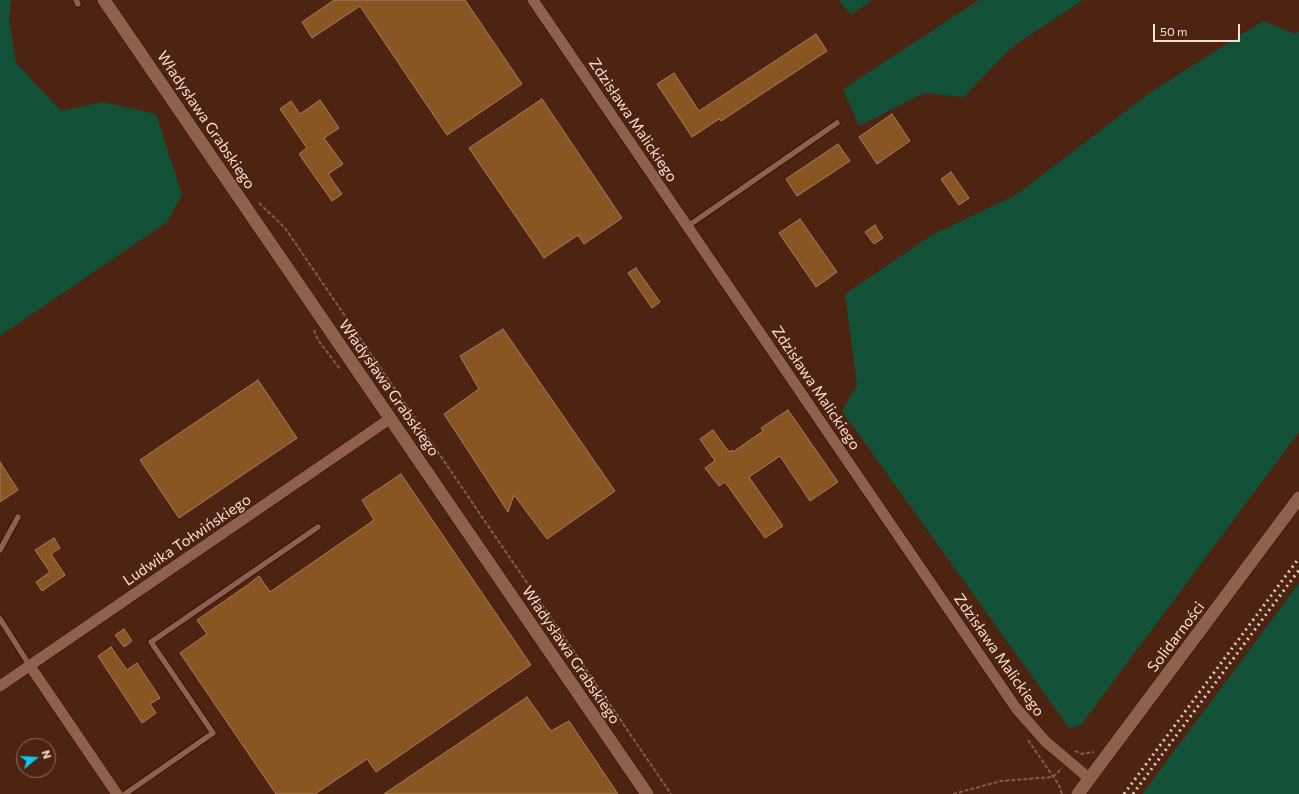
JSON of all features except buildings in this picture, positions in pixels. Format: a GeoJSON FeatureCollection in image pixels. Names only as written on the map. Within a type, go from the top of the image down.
{"type":"FeatureCollection","features":[{"type":"Feature","properties":{"kind":"street","name":"Władysława Grabskiego"},"geometry":{"type":"LineString","coordinates":[[104,0],[647,794]]}},
{"type":"Feature","properties":{"kind":"street","name":"Zdzisława Malickiego"},"geometry":{"type":"LineString","coordinates":[[533,0],[1022,717],[1050,746],[1090,779]]}},
{"type":"Feature","properties":{"kind":"street","name":"Ludwika Tołwińskiego"},"geometry":{"type":"LineString","coordinates":[[0,686],[391,418]]}},
{"type":"Feature","properties":{"kind":"street","name":"Solidarności"},"geometry":{"type":"LineString","coordinates":[[1078,794],[1299,498]]}},
{"type":"Feature","properties":{"kind":"street"},"geometry":{"type":"LineString","coordinates":[[30,666],[117,794]]}},
{"type":"Feature","properties":{"kind":"lane"},"geometry":{"type":"LineString","coordinates":[[688,226],[837,123]]}},
{"type":"Feature","properties":{"kind":"lane"},"geometry":{"type":"LineString","coordinates":[[0,550],[18,517]]}},
{"type":"Feature","properties":{"kind":"lane"},"geometry":{"type":"LineString","coordinates":[[125,794],[213,733],[151,642],[318,527]]}},
{"type":"Feature","properties":{"kind":"lane"},"geometry":{"type":"LineString","coordinates":[[0,619],[30,666]]}},
{"type":"Feature","properties":{"kind":"path"},"geometry":{"type":"LineString","coordinates":[[338,308],[671,794]]}},
{"type":"Feature","properties":{"kind":"path"},"geometry":{"type":"LineString","coordinates":[[1077,752],[1082,754],[1093,753],[1097,750]]}},
{"type":"Feature","properties":{"kind":"path"},"geometry":{"type":"LineString","coordinates":[[953,794],[1001,781],[1053,777],[1062,794]]}},
{"type":"Feature","properties":{"kind":"green space"},"geometry":{"type":"Polygon","coordinates":[[[0,0],[11,0],[9,19],[16,63],[61,111],[103,102],[156,114],[182,195],[167,222],[0,336],[0,0]]]}},
{"type":"Feature","properties":{"kind":"green space"},"geometry":{"type":"Polygon","coordinates":[[[839,0],[872,0],[851,15],[839,0]]]}},
{"type":"Feature","properties":{"kind":"green space"},"geometry":{"type":"Polygon","coordinates":[[[979,0],[1083,0],[1012,47],[964,97],[924,93],[859,126],[843,89],[979,0]]]}},
{"type":"Feature","properties":{"kind":"green space"},"geometry":{"type":"Polygon","coordinates":[[[1263,21],[1295,34],[1299,31],[1299,432],[1081,725],[1069,728],[842,411],[857,385],[845,294],[932,235],[1016,195],[1151,92],[1263,21]]]}},
{"type":"Feature","properties":{"kind":"green space"},"geometry":{"type":"Polygon","coordinates":[[[1299,583],[1299,794],[1142,794],[1239,664],[1299,583]]]}},
{"type":"Feature","properties":{"kind":"railway"},"geometry":{"type":"LineString","coordinates":[[1124,794],[1299,558]]}},
{"type":"Feature","properties":{"kind":"railway"},"geometry":{"type":"LineString","coordinates":[[1133,794],[1299,570]]}}]}
